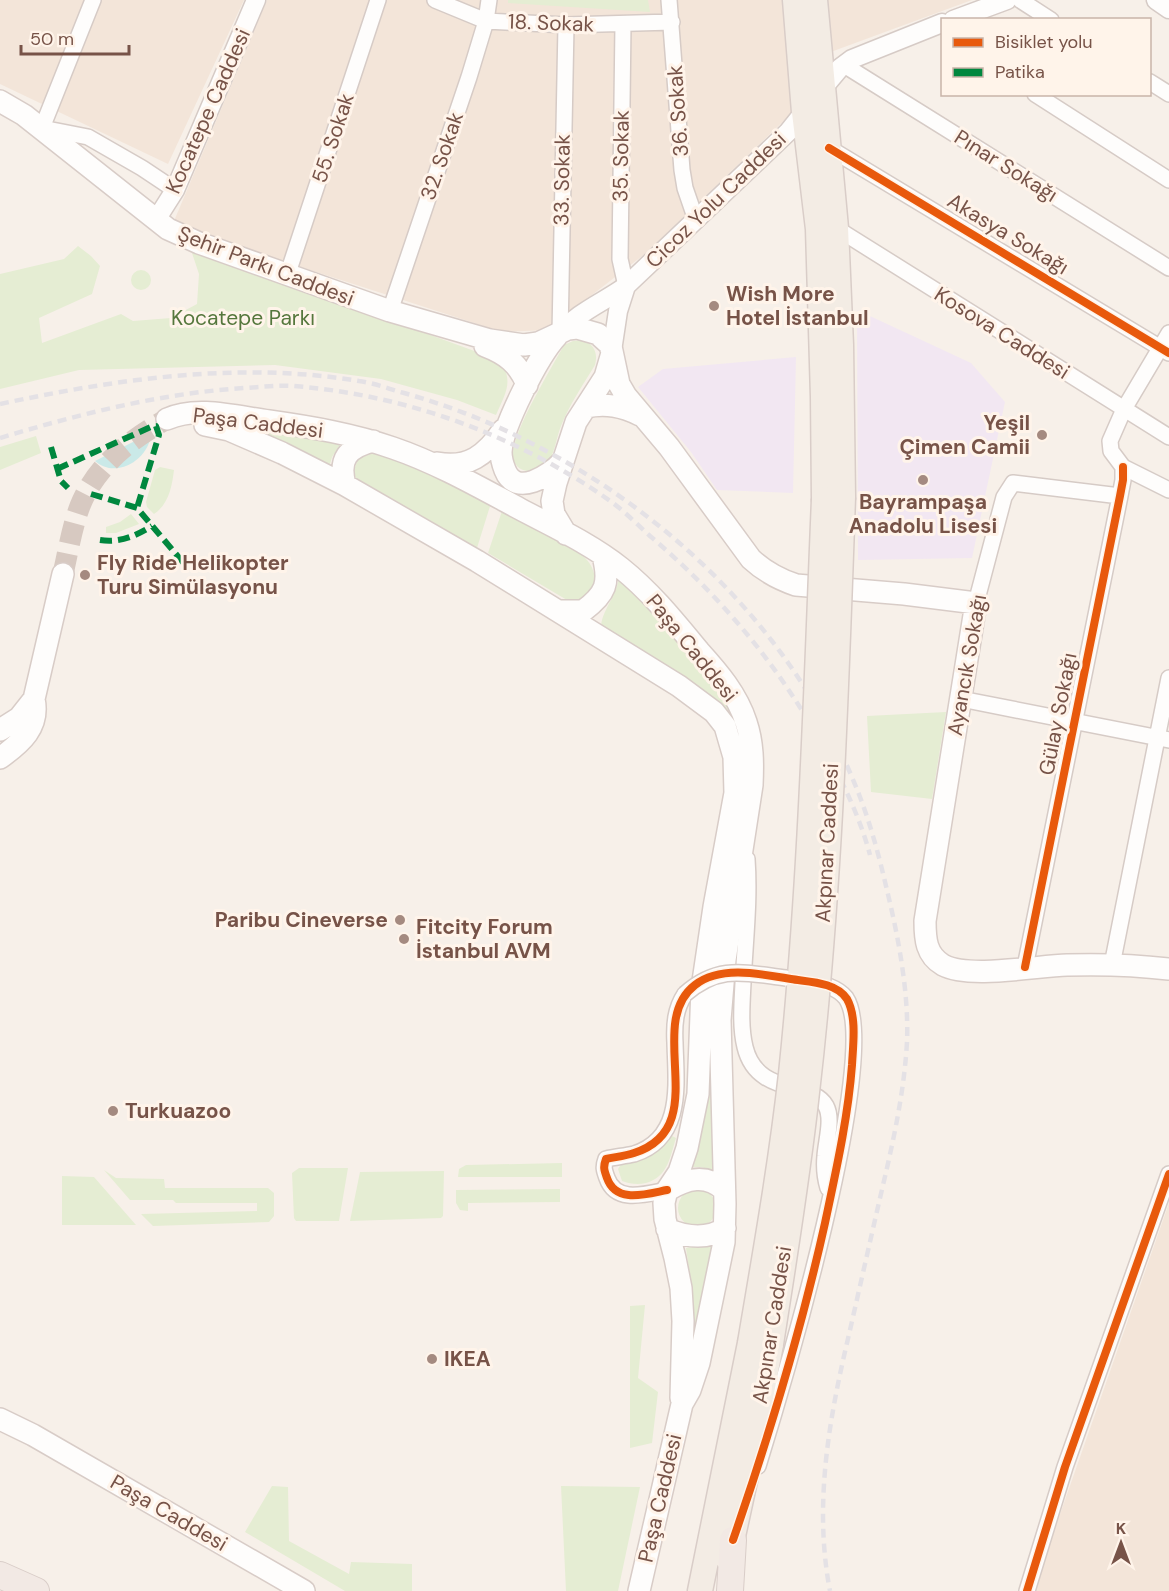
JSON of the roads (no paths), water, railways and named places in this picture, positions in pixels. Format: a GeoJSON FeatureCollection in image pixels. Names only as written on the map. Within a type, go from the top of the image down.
{"type":"FeatureCollection","features":[{"type":"Feature","properties":{"kind":"highway"},"geometry":{"type":"LineString","coordinates":[[730,1591],[733,1540]]}},
{"type":"Feature","properties":{"kind":"highway"},"geometry":{"type":"LineString","coordinates":[[0,1575],[36,1591]]}},
{"type":"Feature","properties":{"kind":"main road","name":"Akpınar Caddesi"},"geometry":{"type":"LineString","coordinates":[[795,0],[804,112],[818,229],[823,376],[833,498]]}},
{"type":"Feature","properties":{"kind":"main road","name":"Akpınar Caddesi"},"geometry":{"type":"LineString","coordinates":[[700,1591],[761,1343],[800,1147],[816,995],[831,782],[833,498],[841,345],[836,228],[815,0]]}},
{"type":"Feature","properties":{"kind":"main road"},"geometry":{"type":"LineString","coordinates":[[804,112],[824,87]]}},
{"type":"Feature","properties":{"kind":"main road","name":"Şehir Parkı Caddesi"},"geometry":{"type":"LineString","coordinates":[[0,101],[42,128],[168,229],[199,243],[288,276],[449,330],[506,344],[524,345],[538,343],[568,329],[577,328],[598,334],[609,344],[612,351]]}},
{"type":"Feature","properties":{"kind":"main road","name":"Şehir Parkı Caddesi"},"geometry":{"type":"LineString","coordinates":[[0,114],[18,122],[42,128]]}},
{"type":"Feature","properties":{"kind":"main road","name":"Şehir Parkı Caddesi"},"geometry":{"type":"LineString","coordinates":[[449,330],[507,356],[523,375],[527,385]]}},
{"type":"Feature","properties":{"kind":"main road"},"geometry":{"type":"LineString","coordinates":[[560,334],[543,352],[510,420],[503,438],[501,454],[507,476],[522,483],[542,479],[562,462]]}},
{"type":"Feature","properties":{"kind":"main road"},"geometry":{"type":"LineString","coordinates":[[566,534],[554,514],[552,501],[576,422],[605,377],[612,351]]}},
{"type":"Feature","properties":{"kind":"main road"},"geometry":{"type":"LineString","coordinates":[[612,351],[619,384],[641,416],[669,447],[751,559],[762,570],[779,580],[796,585],[976,603]]}},
{"type":"Feature","properties":{"kind":"main road"},"geometry":{"type":"LineString","coordinates":[[586,407],[616,406],[641,416]]}},
{"type":"Feature","properties":{"kind":"main road","name":"Paşa Caddesi"},"geometry":{"type":"LineString","coordinates":[[668,1190],[679,1172],[694,1121],[698,1094],[702,988],[735,794],[734,757],[724,726],[714,712],[700,700],[477,561],[345,485],[253,439],[229,430],[167,419],[195,412],[326,430],[373,441],[417,458],[603,555],[659,604],[720,675],[739,703],[751,741],[753,766],[746,836],[725,960],[720,1020],[724,1190]]}},
{"type":"Feature","properties":{"kind":"main road"},"geometry":{"type":"LineString","coordinates":[[417,458],[449,465],[476,460],[496,441],[510,420]]}},
{"type":"Feature","properties":{"kind":"main road"},"geometry":{"type":"LineString","coordinates":[[345,485],[342,473],[347,453],[357,446],[373,441]]}},
{"type":"Feature","properties":{"kind":"main road"},"geometry":{"type":"LineString","coordinates":[[558,611],[583,611],[601,596],[607,577],[603,555]]}},
{"type":"Feature","properties":{"kind":"main road"},"geometry":{"type":"LineString","coordinates":[[0,758],[14,748],[13,729],[34,699],[63,574]]}},
{"type":"Feature","properties":{"kind":"main road","name":"Ayancık Sokağı"},"geometry":{"type":"LineString","coordinates":[[976,603],[925,921],[927,946],[933,957],[951,968],[974,972],[1025,967]]}},
{"type":"Feature","properties":{"kind":"main road"},"geometry":{"type":"LineString","coordinates":[[1025,967],[1112,965],[1169,969]]}},
{"type":"Feature","properties":{"kind":"main road"},"geometry":{"type":"LineString","coordinates":[[693,1178],[717,1183],[724,1190],[725,1228],[709,1235],[695,1236],[682,1235],[667,1229],[664,1203],[668,1190],[693,1178]]}},
{"type":"Feature","properties":{"kind":"main road","name":"Paşa Caddesi"},"geometry":{"type":"LineString","coordinates":[[639,1591],[682,1404],[690,1390],[699,1363],[722,1257],[725,1228]]}},
{"type":"Feature","properties":{"kind":"main road","name":"Paşa Caddesi"},"geometry":{"type":"LineString","coordinates":[[667,1229],[681,1288],[683,1338],[680,1392],[682,1404]]}},
{"type":"Feature","properties":{"kind":"main road","name":"Akpınar Caddesi"},"geometry":{"type":"LineString","coordinates":[[721,1591],[733,1540],[761,1343]]}},
{"type":"Feature","properties":{"kind":"main road","name":"Paşa Caddesi"},"geometry":{"type":"LineString","coordinates":[[0,1406],[33,1435]]}},
{"type":"Feature","properties":{"kind":"main road","name":"Paşa Caddesi"},"geometry":{"type":"LineString","coordinates":[[0,1419],[33,1435],[304,1591]]}},
{"type":"Feature","properties":{"kind":"street","name":"Kocatepe Caddesi"},"geometry":{"type":"LineString","coordinates":[[156,220],[175,190],[256,0]]}},
{"type":"Feature","properties":{"kind":"street","name":"55. Sokak"},"geometry":{"type":"LineString","coordinates":[[288,276],[378,0]]}},
{"type":"Feature","properties":{"kind":"street","name":"18. Sokak"},"geometry":{"type":"LineString","coordinates":[[435,0],[486,21],[566,25],[672,22]]}},
{"type":"Feature","properties":{"kind":"street","name":"32. Sokak"},"geometry":{"type":"LineString","coordinates":[[390,311],[469,77],[486,21],[489,0]]}},
{"type":"Feature","properties":{"kind":"street","name":"36. Sokak"},"geometry":{"type":"LineString","coordinates":[[669,0],[682,170],[685,188],[696,220]]}},
{"type":"Feature","properties":{"kind":"street"},"geometry":{"type":"LineString","coordinates":[[958,18],[1007,0]]}},
{"type":"Feature","properties":{"kind":"street"},"geometry":{"type":"LineString","coordinates":[[1020,0],[1048,18]]}},
{"type":"Feature","properties":{"kind":"street"},"geometry":{"type":"LineString","coordinates":[[1156,0],[1169,9]]}},
{"type":"Feature","properties":{"kind":"street"},"geometry":{"type":"LineString","coordinates":[[88,1],[42,128],[88,137],[175,190]]}},
{"type":"Feature","properties":{"kind":"street","name":"35. Sokak"},"geometry":{"type":"LineString","coordinates":[[623,24],[620,259],[626,286]]}},
{"type":"Feature","properties":{"kind":"street","name":"33. Sokak"},"geometry":{"type":"LineString","coordinates":[[560,334],[566,25]]}},
{"type":"Feature","properties":{"kind":"street"},"geometry":{"type":"LineString","coordinates":[[824,87],[852,59],[938,29]]}},
{"type":"Feature","properties":{"kind":"street","name":"Pınar Sokağı"},"geometry":{"type":"LineString","coordinates":[[844,65],[1169,268]]}},
{"type":"Feature","properties":{"kind":"street"},"geometry":{"type":"LineString","coordinates":[[1151,83],[1169,94]]}},
{"type":"Feature","properties":{"kind":"street"},"geometry":{"type":"LineString","coordinates":[[1038,96],[1169,180]]}},
{"type":"Feature","properties":{"kind":"street","name":"Cicoz Yolu Caddesi"},"geometry":{"type":"LineString","coordinates":[[560,334],[567,324],[581,313],[607,300],[626,286],[788,132],[804,112]]}},
{"type":"Feature","properties":{"kind":"street","name":"Akasya Sokağı"},"geometry":{"type":"LineString","coordinates":[[829,148],[1165,350]]}},
{"type":"Feature","properties":{"kind":"street","name":"Kosova Caddesi"},"geometry":{"type":"LineString","coordinates":[[836,228],[1169,437]]}},
{"type":"Feature","properties":{"kind":"street"},"geometry":{"type":"LineString","coordinates":[[612,351],[616,320],[626,286]]}},
{"type":"Feature","properties":{"kind":"street"},"geometry":{"type":"LineString","coordinates":[[1169,333],[1165,350],[1124,409],[1110,441],[1111,451],[1123,467],[1169,490]]}},
{"type":"Feature","properties":{"kind":"street","name":"Gülay Sokağı"},"geometry":{"type":"LineString","coordinates":[[1025,967],[1120,496],[1123,467]]}},
{"type":"Feature","properties":{"kind":"street","name":"Ayancık Sokağı"},"geometry":{"type":"LineString","coordinates":[[976,603],[1004,496],[1013,483],[1120,496]]}},
{"type":"Feature","properties":{"kind":"street"},"geometry":{"type":"LineString","coordinates":[[1112,965],[1163,739],[1169,678]]}},
{"type":"Feature","properties":{"kind":"street"},"geometry":{"type":"LineString","coordinates":[[961,699],[1163,739]]}},
{"type":"Feature","properties":{"kind":"street"},"geometry":{"type":"LineString","coordinates":[[746,836],[749,881],[742,1004],[745,1048],[752,1064],[763,1075],[777,1083],[818,1096],[826,1106],[829,1117],[825,1158],[827,1183],[831,1197]]}},
{"type":"Feature","properties":{"kind":"street"},"geometry":{"type":"LineString","coordinates":[[668,1190],[645,1195],[616,1193],[610,1188],[603,1169],[606,1159],[635,1153],[649,1146],[669,1125],[674,1112],[676,1084],[675,1015],[685,994],[704,979],[725,973],[742,972],[826,985],[847,999],[851,1011],[853,1050],[850,1086],[831,1197],[792,1356],[733,1540]]}},
{"type":"Feature","properties":{"kind":"street"},"geometry":{"type":"LineString","coordinates":[[1027,1591],[1065,1467],[1169,1174]]}},
{"type":"Feature","properties":{"kind":"water"},"geometry":{"type":"Polygon","coordinates":[[[151,433],[145,451],[131,464],[112,468],[95,461],[151,433]]]}},
{"type":"Feature","properties":{"kind":"tunnel"},"geometry":{"type":"LineString","coordinates":[[63,574],[77,514],[95,478],[127,445],[167,419]]}},
{"type":"Feature","properties":{"kind":"railway"},"geometry":{"type":"LineString","coordinates":[[0,404],[134,380],[224,373],[269,373],[314,375],[365,382],[450,408],[525,440],[580,470],[632,505],[681,544],[726,587],[767,635],[803,685],[834,740],[860,797],[871,830],[898,944],[907,1023],[903,1082],[897,1121],[840,1374],[829,1435],[823,1497],[823,1529],[830,1591]]}},
{"type":"Feature","properties":{"kind":"railway"},"geometry":{"type":"LineString","coordinates":[[0,438],[91,413],[152,400],[214,391],[288,386],[337,391],[379,399],[462,423],[502,439],[578,479],[613,503],[694,577],[735,620],[790,692],[815,733],[851,802],[870,855]]}},
{"type":"Feature","properties":{"kind":"place","name":"Wish More Hotel İstanbul"},"geometry":{"type":"Point","coordinates":[714,306]}},
{"type":"Feature","properties":{"kind":"place","name":"Yeşil Çimen Camii"},"geometry":{"type":"Point","coordinates":[1042,435]}},
{"type":"Feature","properties":{"kind":"place","name":"Bayrampaşa Anadolu Lisesi"},"geometry":{"type":"Point","coordinates":[923,480]}},
{"type":"Feature","properties":{"kind":"place","name":"Fly Ride Helikopter Turu Simülasyonu"},"geometry":{"type":"Point","coordinates":[85,575]}},
{"type":"Feature","properties":{"kind":"place","name":"Paribu Cineverse"},"geometry":{"type":"Point","coordinates":[400,920]}},
{"type":"Feature","properties":{"kind":"place","name":"Fitcity Forum İstanbul AVM"},"geometry":{"type":"Point","coordinates":[404,939]}},
{"type":"Feature","properties":{"kind":"place","name":"Turkuazoo"},"geometry":{"type":"Point","coordinates":[113,1111]}},
{"type":"Feature","properties":{"kind":"place","name":"IKEA"},"geometry":{"type":"Point","coordinates":[432,1359]}},
{"type":"Feature","properties":{"kind":"park label","name":"Kocatepe Parkı"},"geometry":{"type":"Point","coordinates":[243,318]}}]}
